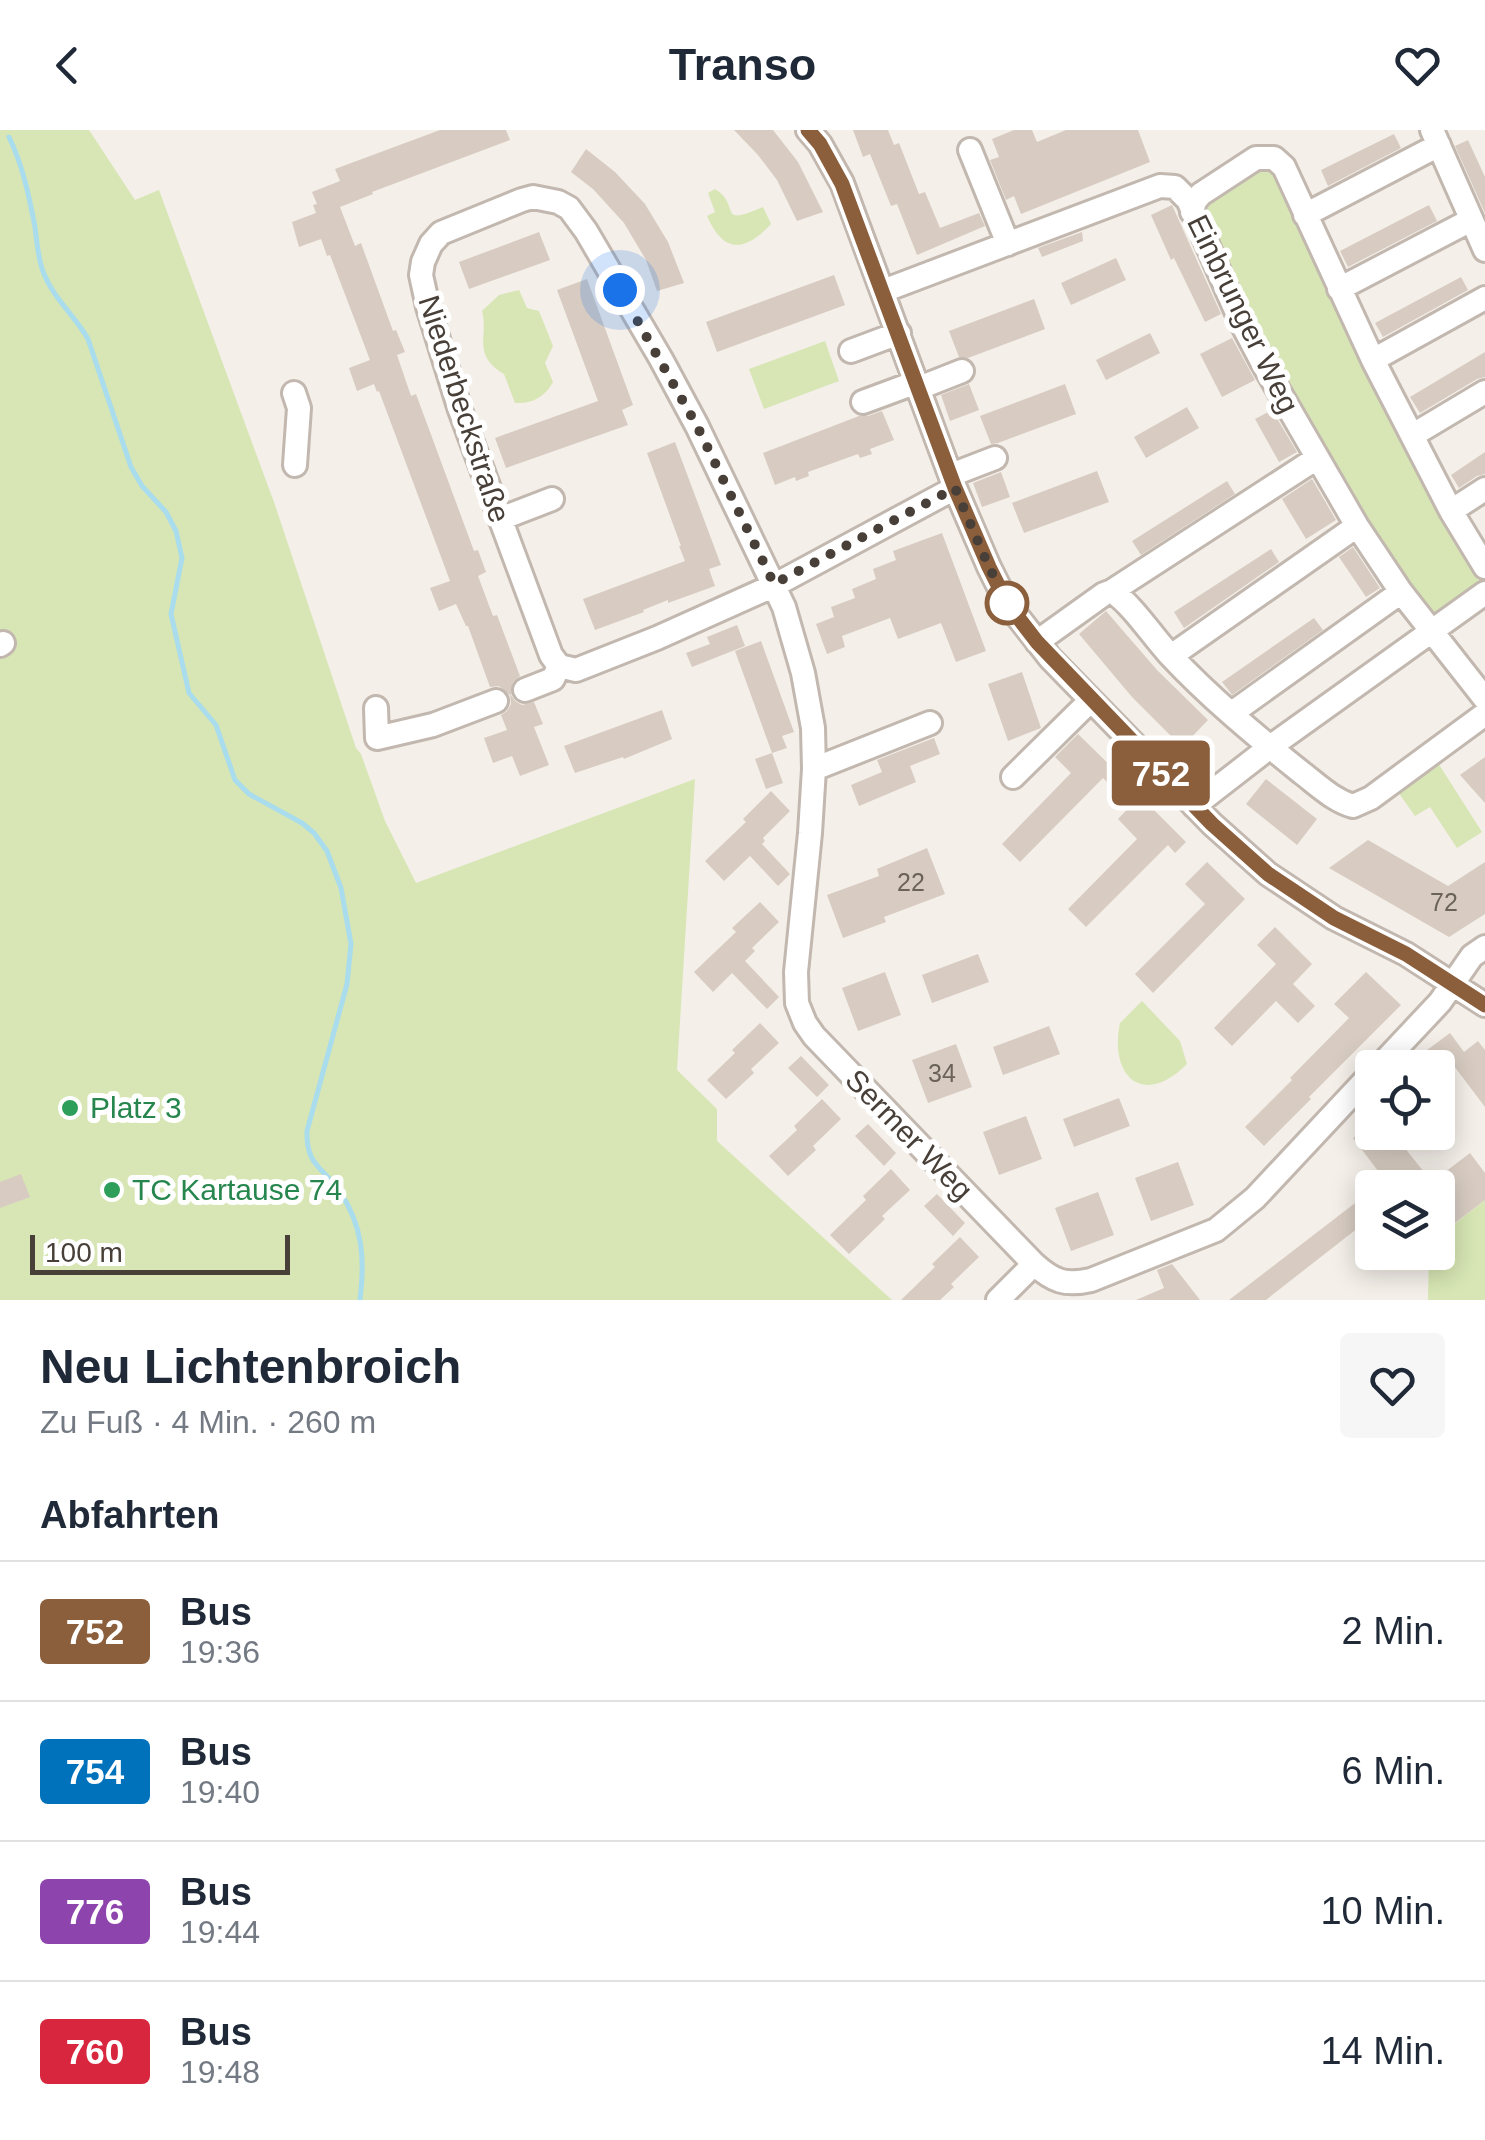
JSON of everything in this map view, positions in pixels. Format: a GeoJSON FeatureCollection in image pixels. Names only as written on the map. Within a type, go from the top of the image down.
{"type":"FeatureCollection","features":[{"type":"Feature","properties":{"kind":"street"},"geometry":{"type":"LineString","coordinates":[[808,130],[842,184],[953,482],[989,567],[1007,603],[1037,642],[1194,806],[1268,874],[1334,918],[1406,954],[1485,1005]]}},
{"type":"Feature","properties":{"kind":"street"},"geometry":{"type":"LineString","coordinates":[[1305,215],[1435,138],[1485,250]]}},
{"type":"Feature","properties":{"kind":"street"},"geometry":{"type":"LineString","coordinates":[[970,150],[1008,244]]}},
{"type":"Feature","properties":{"kind":"street"},"geometry":{"type":"LineString","coordinates":[[1192,212],[1201,194],[1256,158],[1274,158],[1284,167],[1374,360],[1485,567]]}},
{"type":"Feature","properties":{"kind":"street","name":"Einbrunger Weg"},"geometry":{"type":"LineString","coordinates":[[884,291],[1160,186],[1168,185],[1184,193],[1240,320],[1357,526],[1401,592],[1485,699]]}},
{"type":"Feature","properties":{"kind":"street","name":"Niederbeckstraße"},"geometry":{"type":"LineString","coordinates":[[559,666],[550,655],[528,577],[500,519],[460,410],[421,274],[431,244],[441,233],[522,200],[558,202],[569,208],[666,347],[697,426],[774,584]]}},
{"type":"Feature","properties":{"kind":"street"},"geometry":{"type":"LineString","coordinates":[[1340,289],[1471,220]]}},
{"type":"Feature","properties":{"kind":"street"},"geometry":{"type":"LineString","coordinates":[[1374,360],[1485,298]]}},
{"type":"Feature","properties":{"kind":"street"},"geometry":{"type":"LineString","coordinates":[[851,351],[899,333]]}},
{"type":"Feature","properties":{"kind":"street"},"geometry":{"type":"LineString","coordinates":[[863,402],[962,371]]}},
{"type":"Feature","properties":{"kind":"street"},"geometry":{"type":"LineString","coordinates":[[1413,434],[1485,392]]}},
{"type":"Feature","properties":{"kind":"street"},"geometry":{"type":"LineString","coordinates":[[294,393],[299,408],[295,466]]}},
{"type":"Feature","properties":{"kind":"street"},"geometry":{"type":"LineString","coordinates":[[525,690],[553,679],[559,666],[576,670],[661,647],[995,458]]}},
{"type":"Feature","properties":{"kind":"street"},"geometry":{"type":"LineString","coordinates":[[1037,642],[1104,594],[1317,458]]}},
{"type":"Feature","properties":{"kind":"street"},"geometry":{"type":"LineString","coordinates":[[1452,510],[1485,489]]}},
{"type":"Feature","properties":{"kind":"street"},"geometry":{"type":"LineString","coordinates":[[500,519],[552,499]]}},
{"type":"Feature","properties":{"kind":"street"},"geometry":{"type":"LineString","coordinates":[[1170,656],[1357,526]]}},
{"type":"Feature","properties":{"kind":"street","name":"Sermer Weg"},"geometry":{"type":"LineString","coordinates":[[774,584],[804,674],[813,728],[814,770],[796,972],[797,1004],[814,1036],[1034,1264],[1059,1283],[1076,1284],[1216,1230],[1255,1198],[1355,1091]]}},
{"type":"Feature","properties":{"kind":"street"},"geometry":{"type":"LineString","coordinates":[[1112,590],[1170,656],[1270,747],[1339,802],[1354,806],[1371,798],[1485,714]]}},
{"type":"Feature","properties":{"kind":"street"},"geometry":{"type":"LineString","coordinates":[[1232,713],[1401,592]]}},
{"type":"Feature","properties":{"kind":"street"},"geometry":{"type":"LineString","coordinates":[[1194,806],[1485,593]]}},
{"type":"Feature","properties":{"kind":"street"},"geometry":{"type":"LineString","coordinates":[[1012,777],[1092,700]]}},
{"type":"Feature","properties":{"kind":"street"},"geometry":{"type":"LineString","coordinates":[[376,708],[376,738],[434,725],[496,702]]}},
{"type":"Feature","properties":{"kind":"street"},"geometry":{"type":"LineString","coordinates":[[814,770],[930,723]]}},
{"type":"Feature","properties":{"kind":"street"},"geometry":{"type":"LineString","coordinates":[[1395,1050],[1440,1002],[1472,956],[1485,948]]}},
{"type":"Feature","properties":{"kind":"street"},"geometry":{"type":"LineString","coordinates":[[998,1300],[1034,1264]]}},
{"type":"Feature","properties":{"kind":"green space"},"geometry":{"type":"Polygon","coordinates":[[[0,130],[89,130],[135,200],[159,190],[275,505],[356,748],[385,821],[416,883],[695,779],[677,1070],[717,1109],[717,1141],[892,1300],[0,1300],[0,130]]]}},
{"type":"Feature","properties":{"kind":"green space"},"geometry":{"type":"Polygon","coordinates":[[[1267,157],[1485,576],[1484,590],[1438,621],[1425,617],[1317,459],[1196,201],[1267,157]]]}},
{"type":"Feature","properties":{"kind":"green space"},"geometry":{"type":"Polygon","coordinates":[[[715,189],[734,215],[763,207],[771,224],[743,244],[727,242],[707,216],[715,212],[708,193],[715,189]]]}},
{"type":"Feature","properties":{"kind":"green space"},"geometry":{"type":"Polygon","coordinates":[[[519,290],[527,308],[539,311],[553,346],[545,363],[553,382],[537,398],[515,403],[504,374],[484,352],[482,311],[499,295],[519,290]]]}},
{"type":"Feature","properties":{"kind":"green space"},"geometry":{"type":"Polygon","coordinates":[[[825,341],[839,381],[764,409],[749,369],[825,341]]]}},
{"type":"Feature","properties":{"kind":"green space"},"geometry":{"type":"Polygon","coordinates":[[[1438,763],[1482,832],[1457,848],[1430,807],[1415,816],[1398,792],[1438,763]]]}},
{"type":"Feature","properties":{"kind":"green space"},"geometry":{"type":"Polygon","coordinates":[[[1142,1001],[1180,1041],[1187,1064],[1156,1084],[1144,1085],[1133,1080],[1120,1058],[1120,1023],[1142,1001]]]}},
{"type":"Feature","properties":{"kind":"green space"},"geometry":{"type":"Polygon","coordinates":[[[1485,1200],[1485,1300],[1428,1300],[1429,1270],[1455,1270],[1455,1224],[1485,1200]]]}},
{"type":"Feature","properties":{"kind":"building"},"geometry":{"type":"Polygon","coordinates":[[[440,130],[506,130],[510,140],[340,207],[355,246],[361,243],[393,331],[396,330],[405,352],[397,355],[411,396],[416,394],[474,551],[478,550],[486,572],[478,576],[520,676],[513,682],[511,695],[522,705],[534,702],[543,724],[534,727],[549,765],[520,776],[512,756],[493,763],[484,738],[507,730],[501,715],[511,704],[510,695],[499,686],[490,687],[456,604],[439,611],[430,588],[450,581],[379,391],[374,384],[357,391],[349,368],[370,360],[330,255],[327,256],[321,239],[299,247],[292,222],[316,213],[312,192],[340,181],[335,169],[440,130]]]}},
{"type":"Feature","properties":{"kind":"building"},"geometry":{"type":"Polygon","coordinates":[[[734,130],[773,130],[798,162],[823,212],[797,221],[777,180],[734,130]]]}},
{"type":"Feature","properties":{"kind":"building"},"geometry":{"type":"Polygon","coordinates":[[[853,130],[888,130],[894,145],[899,143],[919,194],[925,192],[940,228],[979,213],[985,226],[917,255],[897,204],[891,206],[870,154],[863,157],[853,130]]]}},
{"type":"Feature","properties":{"kind":"building"},"geometry":{"type":"Polygon","coordinates":[[[1014,130],[1032,130],[1037,142],[1066,130],[1138,130],[1150,162],[1021,214],[1014,196],[1006,200],[990,160],[999,157],[992,139],[1014,130]]]}},
{"type":"Feature","properties":{"kind":"building"},"geometry":{"type":"Polygon","coordinates":[[[1394,134],[1401,148],[1328,186],[1321,170],[1394,134]]]}},
{"type":"Feature","properties":{"kind":"building"},"geometry":{"type":"Polygon","coordinates":[[[1468,140],[1485,177],[1485,213],[1455,146],[1468,140]]]}},
{"type":"Feature","properties":{"kind":"building"},"geometry":{"type":"Polygon","coordinates":[[[586,149],[645,204],[668,242],[684,283],[657,291],[646,260],[624,223],[593,189],[571,172],[586,149]]]}},
{"type":"Feature","properties":{"kind":"building"},"geometry":{"type":"Polygon","coordinates":[[[1172,205],[1221,314],[1205,322],[1151,215],[1172,205]]]}},
{"type":"Feature","properties":{"kind":"building"},"geometry":{"type":"Polygon","coordinates":[[[1429,205],[1437,221],[1348,267],[1340,251],[1429,205]]]}},
{"type":"Feature","properties":{"kind":"building"},"geometry":{"type":"Polygon","coordinates":[[[539,232],[550,260],[469,289],[459,262],[539,232]]]}},
{"type":"Feature","properties":{"kind":"building"},"geometry":{"type":"Polygon","coordinates":[[[1082,232],[1083,241],[1042,257],[1038,248],[1082,232]]]}},
{"type":"Feature","properties":{"kind":"building"},"geometry":{"type":"Polygon","coordinates":[[[1116,258],[1126,280],[1071,305],[1061,283],[1116,258]]]}},
{"type":"Feature","properties":{"kind":"building"},"geometry":{"type":"Polygon","coordinates":[[[834,275],[845,305],[717,352],[706,322],[834,275]]]}},
{"type":"Feature","properties":{"kind":"building"},"geometry":{"type":"Polygon","coordinates":[[[1461,277],[1468,290],[1383,337],[1375,323],[1461,277]]]}},
{"type":"Feature","properties":{"kind":"building"},"geometry":{"type":"Polygon","coordinates":[[[587,279],[633,405],[622,410],[628,425],[506,468],[495,438],[598,401],[557,290],[587,279]]]}},
{"type":"Feature","properties":{"kind":"building"},"geometry":{"type":"Polygon","coordinates":[[[1034,299],[1045,329],[968,358],[959,357],[949,331],[1034,299]]]}},
{"type":"Feature","properties":{"kind":"building"},"geometry":{"type":"Polygon","coordinates":[[[1150,333],[1160,353],[1106,380],[1096,360],[1150,333]]]}},
{"type":"Feature","properties":{"kind":"building"},"geometry":{"type":"Polygon","coordinates":[[[1232,338],[1255,380],[1222,397],[1200,354],[1232,338]]]}},
{"type":"Feature","properties":{"kind":"building"},"geometry":{"type":"Polygon","coordinates":[[[1485,352],[1485,377],[1420,413],[1410,397],[1485,352]]]}},
{"type":"Feature","properties":{"kind":"building"},"geometry":{"type":"Polygon","coordinates":[[[969,384],[979,410],[950,421],[941,395],[969,384]]]}},
{"type":"Feature","properties":{"kind":"building"},"geometry":{"type":"Polygon","coordinates":[[[1065,384],[1076,414],[991,444],[980,416],[1065,384]]]}},
{"type":"Feature","properties":{"kind":"building"},"geometry":{"type":"Polygon","coordinates":[[[1187,407],[1199,428],[1146,458],[1134,437],[1187,407]]]}},
{"type":"Feature","properties":{"kind":"building"},"geometry":{"type":"Polygon","coordinates":[[[1272,410],[1297,452],[1279,462],[1255,419],[1272,410]]]}},
{"type":"Feature","properties":{"kind":"building"},"geometry":{"type":"Polygon","coordinates":[[[882,411],[894,440],[870,449],[872,454],[860,458],[858,454],[808,472],[809,476],[796,481],[795,477],[775,485],[763,453],[882,411]]]}},
{"type":"Feature","properties":{"kind":"building"},"geometry":{"type":"Polygon","coordinates":[[[675,442],[721,565],[709,569],[715,586],[668,600],[595,630],[583,599],[685,561],[647,453],[675,442]]]}},
{"type":"Feature","properties":{"kind":"building"},"geometry":{"type":"Polygon","coordinates":[[[1485,452],[1485,474],[1459,488],[1451,475],[1485,452]]]}},
{"type":"Feature","properties":{"kind":"building"},"geometry":{"type":"Polygon","coordinates":[[[1097,471],[1109,502],[1024,533],[1012,503],[1097,471]]]}},
{"type":"Feature","properties":{"kind":"building"},"geometry":{"type":"Polygon","coordinates":[[[1001,472],[1010,497],[982,507],[973,483],[1001,472]]]}},
{"type":"Feature","properties":{"kind":"building"},"geometry":{"type":"Polygon","coordinates":[[[1312,479],[1336,520],[1306,539],[1282,499],[1312,479]]]}},
{"type":"Feature","properties":{"kind":"building"},"geometry":{"type":"Polygon","coordinates":[[[1227,481],[1235,494],[1141,555],[1132,541],[1227,481]]]}},
{"type":"Feature","properties":{"kind":"building"},"geometry":{"type":"Polygon","coordinates":[[[942,533],[986,651],[956,662],[941,623],[898,639],[890,618],[842,636],[845,647],[827,654],[816,624],[834,617],[831,607],[855,598],[852,589],[876,579],[873,569],[896,560],[893,551],[942,533]]]}},
{"type":"Feature","properties":{"kind":"building"},"geometry":{"type":"Polygon","coordinates":[[[1353,547],[1380,588],[1366,597],[1339,557],[1353,547]]]}},
{"type":"Feature","properties":{"kind":"building"},"geometry":{"type":"Polygon","coordinates":[[[1271,549],[1279,562],[1184,628],[1174,612],[1271,549]]]}},
{"type":"Feature","properties":{"kind":"building"},"geometry":{"type":"Polygon","coordinates":[[[1106,611],[1157,670],[1208,720],[1182,747],[1132,697],[1079,634],[1106,611]]]}},
{"type":"Feature","properties":{"kind":"building"},"geometry":{"type":"Polygon","coordinates":[[[1314,618],[1323,630],[1232,695],[1222,682],[1314,618]]]}},
{"type":"Feature","properties":{"kind":"building"},"geometry":{"type":"Polygon","coordinates":[[[737,625],[745,646],[692,667],[686,653],[710,644],[707,637],[737,625]]]}},
{"type":"Feature","properties":{"kind":"building"},"geometry":{"type":"Polygon","coordinates":[[[761,641],[794,732],[782,736],[787,748],[772,753],[735,651],[761,641]]]}},
{"type":"Feature","properties":{"kind":"building"},"geometry":{"type":"Polygon","coordinates":[[[1022,672],[1041,728],[1008,741],[988,684],[1022,672]]]}},
{"type":"Feature","properties":{"kind":"building"},"geometry":{"type":"Polygon","coordinates":[[[662,710],[672,739],[575,773],[564,746],[662,710]]]}},
{"type":"Feature","properties":{"kind":"building"},"geometry":{"type":"Polygon","coordinates":[[[1078,734],[1120,775],[1110,785],[1103,778],[1020,862],[1002,844],[1071,773],[1055,757],[1078,734]]]}},
{"type":"Feature","properties":{"kind":"building"},"geometry":{"type":"Polygon","coordinates":[[[934,738],[940,754],[910,766],[916,782],[859,806],[851,785],[882,772],[877,760],[934,738]]]}},
{"type":"Feature","properties":{"kind":"building"},"geometry":{"type":"Polygon","coordinates":[[[772,753],[783,783],[766,789],[755,759],[772,753]]]}},
{"type":"Feature","properties":{"kind":"building"},"geometry":{"type":"Polygon","coordinates":[[[1485,757],[1485,803],[1460,775],[1485,757]]]}},
{"type":"Feature","properties":{"kind":"building"},"geometry":{"type":"Polygon","coordinates":[[[1266,779],[1317,819],[1297,845],[1246,804],[1266,779]]]}},
{"type":"Feature","properties":{"kind":"building"},"geometry":{"type":"Polygon","coordinates":[[[771,791],[790,811],[763,838],[762,844],[790,874],[778,886],[750,856],[724,881],[705,861],[746,822],[743,819],[771,791]]]}},
{"type":"Feature","properties":{"kind":"building"},"geometry":{"type":"Polygon","coordinates":[[[1140,796],[1186,842],[1175,853],[1168,845],[1086,927],[1068,909],[1137,839],[1118,819],[1140,796]]]}},
{"type":"Feature","properties":{"kind":"building"},"geometry":{"type":"Polygon","coordinates":[[[1368,840],[1448,886],[1485,862],[1485,914],[1449,937],[1329,868],[1368,840]]]}},
{"type":"Feature","properties":{"kind":"building"},"geometry":{"type":"Polygon","coordinates":[[[927,848],[945,894],[884,917],[886,922],[843,938],[827,895],[879,876],[877,869],[927,848]]]}},
{"type":"Feature","properties":{"kind":"building"},"geometry":{"type":"Polygon","coordinates":[[[1207,862],[1245,899],[1153,993],[1135,974],[1205,904],[1185,884],[1207,862]]]}},
{"type":"Feature","properties":{"kind":"building"},"geometry":{"type":"Polygon","coordinates":[[[760,902],[779,922],[752,948],[755,951],[745,961],[779,997],[767,1009],[732,973],[713,992],[694,972],[736,932],[732,928],[760,902]]]}},
{"type":"Feature","properties":{"kind":"building"},"geometry":{"type":"Polygon","coordinates":[[[1275,927],[1312,964],[1293,984],[1315,1006],[1298,1023],[1276,1001],[1232,1046],[1214,1028],[1276,964],[1257,945],[1275,927]]]}},
{"type":"Feature","properties":{"kind":"building"},"geometry":{"type":"Polygon","coordinates":[[[978,954],[989,982],[932,1003],[922,975],[978,954]]]}},
{"type":"Feature","properties":{"kind":"building"},"geometry":{"type":"Polygon","coordinates":[[[885,972],[901,1015],[858,1031],[842,988],[885,972]]]}},
{"type":"Feature","properties":{"kind":"building"},"geometry":{"type":"Polygon","coordinates":[[[1366,972],[1401,1005],[1264,1146],[1245,1127],[1349,1018],[1334,1004],[1366,972]]]}},
{"type":"Feature","properties":{"kind":"building"},"geometry":{"type":"Polygon","coordinates":[[[760,1023],[779,1043],[726,1099],[707,1080],[760,1023]]]}},
{"type":"Feature","properties":{"kind":"building"},"geometry":{"type":"Polygon","coordinates":[[[1049,1026],[1060,1054],[1003,1075],[993,1047],[1049,1026]]]}},
{"type":"Feature","properties":{"kind":"building"},"geometry":{"type":"Polygon","coordinates":[[[1450,1033],[1464,1052],[1478,1041],[1485,1050],[1485,1107],[1455,1067],[1455,1050],[1427,1050],[1450,1033]]]}},
{"type":"Feature","properties":{"kind":"building"},"geometry":{"type":"Polygon","coordinates":[[[956,1044],[972,1087],[928,1103],[912,1060],[956,1044]]]}},
{"type":"Feature","properties":{"kind":"building"},"geometry":{"type":"Polygon","coordinates":[[[801,1056],[829,1085],[817,1097],[788,1068],[801,1056]]]}},
{"type":"Feature","properties":{"kind":"building"},"geometry":{"type":"Polygon","coordinates":[[[1119,1098],[1130,1126],[1074,1147],[1063,1119],[1119,1098]]]}},
{"type":"Feature","properties":{"kind":"building"},"geometry":{"type":"Polygon","coordinates":[[[822,1099],[841,1119],[788,1176],[769,1156],[822,1099]]]}},
{"type":"Feature","properties":{"kind":"building"},"geometry":{"type":"Polygon","coordinates":[[[1026,1116],[1042,1159],[999,1175],[983,1132],[1026,1116]]]}},
{"type":"Feature","properties":{"kind":"building"},"geometry":{"type":"Polygon","coordinates":[[[868,1124],[896,1153],[884,1166],[855,1136],[868,1124]]]}},
{"type":"Feature","properties":{"kind":"building"},"geometry":{"type":"Polygon","coordinates":[[[1362,1150],[1406,1150],[1422,1170],[1377,1170],[1362,1150]]]}},
{"type":"Feature","properties":{"kind":"building"},"geometry":{"type":"Polygon","coordinates":[[[1470,1153],[1485,1173],[1485,1200],[1455,1223],[1455,1170],[1448,1170],[1470,1153]]]}},
{"type":"Feature","properties":{"kind":"building"},"geometry":{"type":"Polygon","coordinates":[[[1178,1162],[1194,1205],[1151,1221],[1135,1178],[1178,1162]]]}},
{"type":"Feature","properties":{"kind":"building"},"geometry":{"type":"Polygon","coordinates":[[[891,1169],[910,1190],[849,1254],[830,1235],[891,1169]]]}},
{"type":"Feature","properties":{"kind":"building"},"geometry":{"type":"Polygon","coordinates":[[[21,1174],[30,1197],[0,1208],[0,1182],[21,1174]]]}},
{"type":"Feature","properties":{"kind":"building"},"geometry":{"type":"Polygon","coordinates":[[[1098,1192],[1114,1235],[1071,1251],[1055,1208],[1098,1192]]]}},
{"type":"Feature","properties":{"kind":"building"},"geometry":{"type":"Polygon","coordinates":[[[937,1194],[965,1223],[953,1236],[924,1206],[937,1194]]]}},
{"type":"Feature","properties":{"kind":"building"},"geometry":{"type":"Polygon","coordinates":[[[1355,1203],[1355,1230],[1266,1300],[1229,1300],[1355,1203]]]}},
{"type":"Feature","properties":{"kind":"building"},"geometry":{"type":"Polygon","coordinates":[[[960,1237],[979,1257],[951,1284],[954,1287],[940,1300],[901,1300],[935,1267],[932,1264],[960,1237]]]}},
{"type":"Feature","properties":{"kind":"building"},"geometry":{"type":"Polygon","coordinates":[[[1172,1264],[1200,1300],[1136,1300],[1164,1288],[1157,1270],[1172,1264]]]}},
{"type":"Feature","properties":{"kind":"waterway"},"geometry":{"type":"LineString","coordinates":[[9,137],[25,181],[44,274],[88,339],[131,467],[176,531],[182,558],[171,614],[189,693],[216,725],[235,780],[249,794],[314,833],[327,851],[341,888],[351,944],[347,984],[307,1143],[312,1159],[340,1192],[354,1218],[362,1257],[360,1300]]}},
{"type":"Feature","properties":{"kind":"bus line","name":"752"},"geometry":{"type":"LineString","coordinates":[[808,130],[842,184],[955,488],[989,567],[1007,603],[1037,642],[1212,824],[1268,874],[1334,918],[1406,954],[1485,1005]]}},
{"type":"Feature","properties":{"kind":"place","name":"Platz 3"},"geometry":{"type":"Point","coordinates":[70,1108]}},
{"type":"Feature","properties":{"kind":"place","name":"TC Kartause 74"},"geometry":{"type":"Point","coordinates":[112,1190]}},
{"type":"Feature","properties":{"kind":"route"},"geometry":{"type":"LineString","coordinates":[[620,290],[697,426],[774,584],[955,488],[1007,603]]}}]}
